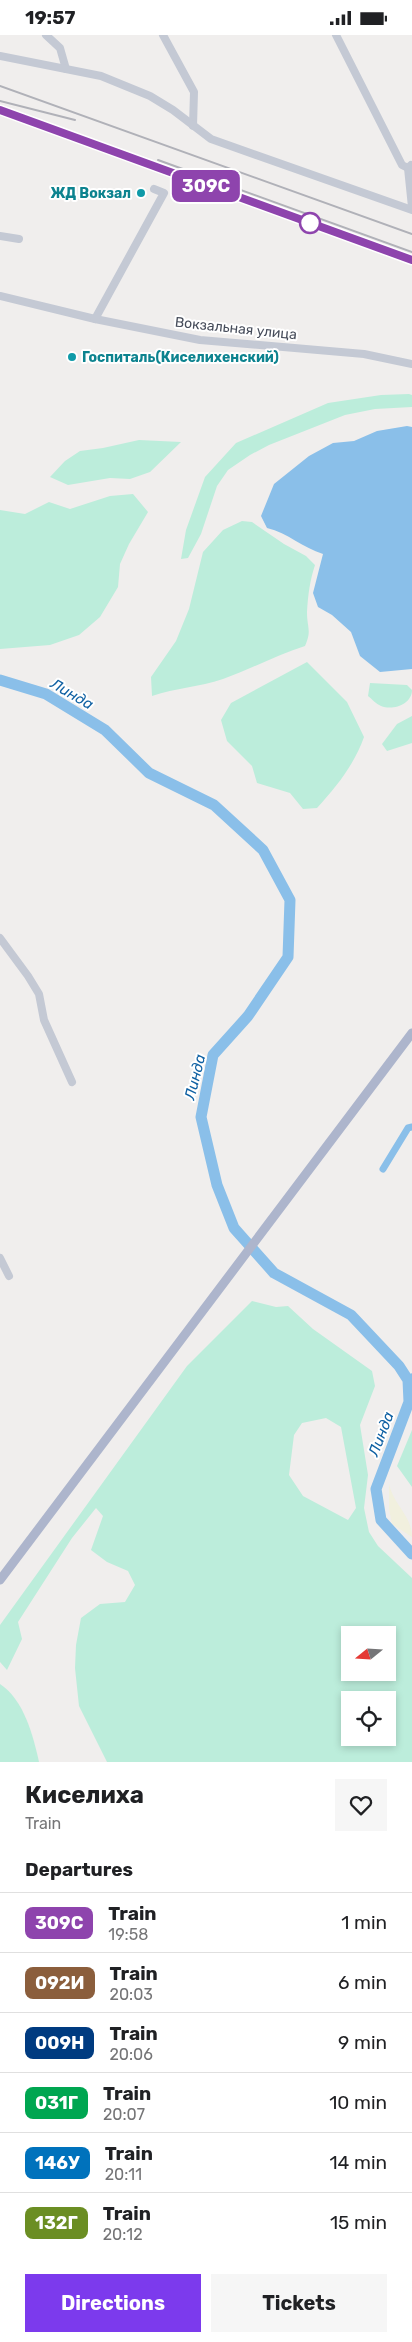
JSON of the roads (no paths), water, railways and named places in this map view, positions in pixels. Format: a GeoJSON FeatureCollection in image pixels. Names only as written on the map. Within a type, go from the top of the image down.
{"type":"FeatureCollection","features":[{"type":"Feature","properties":{"kind":"main road"},"geometry":{"type":"LineString","coordinates":[[0,1580],[412,1033]]}},
{"type":"Feature","properties":{"kind":"street"},"geometry":{"type":"LineString","coordinates":[[46,35],[60,49],[66,69]]}},
{"type":"Feature","properties":{"kind":"street"},"geometry":{"type":"LineString","coordinates":[[163,35],[194,92],[193,126]]}},
{"type":"Feature","properties":{"kind":"street"},"geometry":{"type":"LineString","coordinates":[[0,56],[101,76],[150,96],[218,142],[412,208],[410,166],[402,165],[336,35]]}},
{"type":"Feature","properties":{"kind":"street"},"geometry":{"type":"LineString","coordinates":[[95,319],[140,240],[164,193],[154,189]]}},
{"type":"Feature","properties":{"kind":"street"},"geometry":{"type":"LineString","coordinates":[[0,236],[19,239]]}},
{"type":"Feature","properties":{"kind":"street","name":"Вокзальная улица"},"geometry":{"type":"LineString","coordinates":[[0,296],[95,319],[200,340],[364,355],[412,364]]}},
{"type":"Feature","properties":{"kind":"street"},"geometry":{"type":"LineString","coordinates":[[0,938],[28,976],[39,995],[44,1020],[72,1082]]}},
{"type":"Feature","properties":{"kind":"street"},"geometry":{"type":"LineString","coordinates":[[0,1258],[9,1276]]}},
{"type":"Feature","properties":{"kind":"water"},"geometry":{"type":"Polygon","coordinates":[[[407,426],[412,427],[412,669],[380,672],[360,656],[351,632],[332,615],[318,607],[313,593],[323,554],[282,533],[267,528],[261,516],[274,484],[309,456],[333,443],[354,441],[377,431],[407,426]]]}},
{"type":"Feature","properties":{"kind":"waterway","name":"Линда"},"geometry":{"type":"LineString","coordinates":[[0,680],[46,694],[105,730],[149,773],[214,805],[263,850],[290,900],[288,957],[248,1016],[213,1055],[201,1117],[217,1185],[234,1228],[274,1273],[351,1315],[399,1366],[408,1380],[409,1402],[376,1489],[381,1520],[412,1554]]}},
{"type":"Feature","properties":{"kind":"waterway"},"geometry":{"type":"LineString","coordinates":[[383,1169],[408,1128],[412,1127]]}},
{"type":"Feature","properties":{"kind":"waterway","name":"Линда"},"geometry":{"type":"LineString","coordinates":[[408,1380],[412,1377]]}},
{"type":"Feature","properties":{"kind":"railway"},"geometry":{"type":"LineString","coordinates":[[0,86],[412,234]]}},
{"type":"Feature","properties":{"kind":"railway"},"geometry":{"type":"LineString","coordinates":[[0,101],[75,120]]}},
{"type":"Feature","properties":{"kind":"railway"},"geometry":{"type":"LineString","coordinates":[[0,110],[412,260]]}},
{"type":"Feature","properties":{"kind":"railway"},"geometry":{"type":"LineString","coordinates":[[158,160],[412,252]]}},
{"type":"Feature","properties":{"kind":"train","name":"309С"},"geometry":{"type":"LineString","coordinates":[[0,110],[412,260]]}},
{"type":"Feature","properties":{"kind":"place","name":"ЖД Вокзал"},"geometry":{"type":"Point","coordinates":[141,193]}},
{"type":"Feature","properties":{"kind":"place","name":"Госпиталь(Киселихенский)"},"geometry":{"type":"Point","coordinates":[72,357]}}]}
